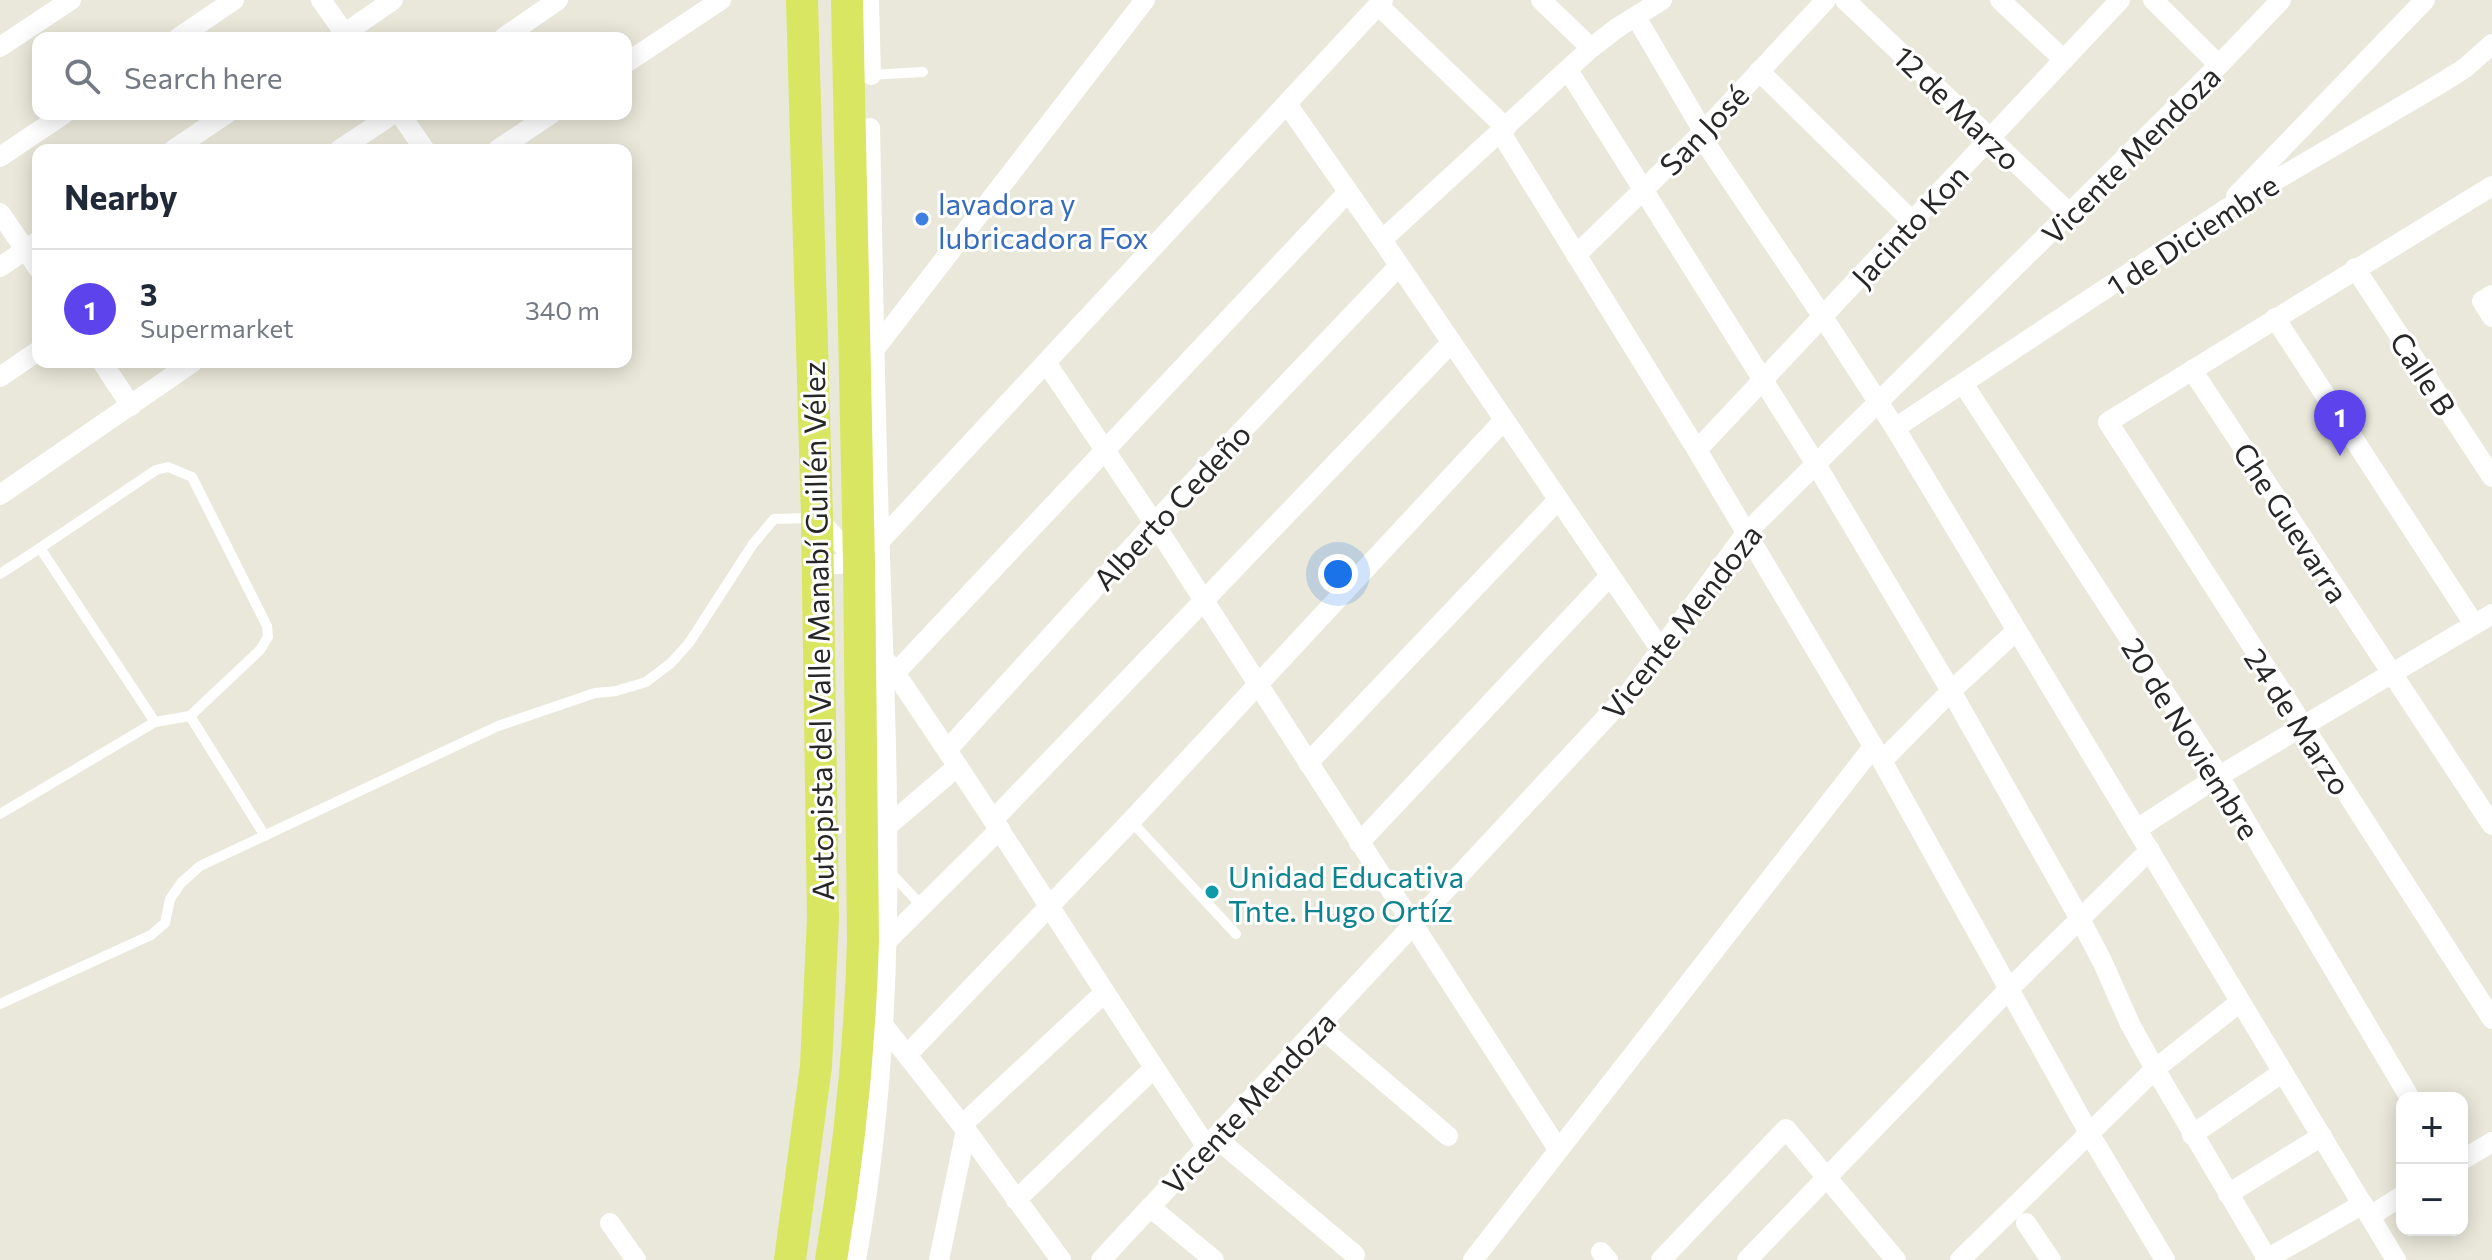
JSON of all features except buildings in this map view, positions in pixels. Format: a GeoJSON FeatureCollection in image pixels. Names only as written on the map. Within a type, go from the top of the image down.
{"type":"FeatureCollection","features":[{"type":"Feature","properties":{"kind":"main road","name":"Autopista del Valle Manabí Guillén Vélez"},"geometry":{"type":"LineString","coordinates":[[790,1260],[809,1130],[821,990],[823,918],[817,518],[802,0]]}},
{"type":"Feature","properties":{"kind":"main road","name":"Autopista del Valle Manabí Guillén Vélez"},"geometry":{"type":"LineString","coordinates":[[831,1260],[849,1135],[861,1000],[869,552],[859,75],[847,0]]}},
{"type":"Feature","properties":{"kind":"street"},"geometry":{"type":"LineString","coordinates":[[0,47],[71,0]]}},
{"type":"Feature","properties":{"kind":"street"},"geometry":{"type":"LineString","coordinates":[[187,32],[234,0]]}},
{"type":"Feature","properties":{"kind":"street"},"geometry":{"type":"LineString","coordinates":[[321,0],[341,32]]}},
{"type":"Feature","properties":{"kind":"street"},"geometry":{"type":"LineString","coordinates":[[349,32],[393,0]]}},
{"type":"Feature","properties":{"kind":"street"},"geometry":{"type":"LineString","coordinates":[[512,32],[558,0]]}},
{"type":"Feature","properties":{"kind":"street"},"geometry":{"type":"LineString","coordinates":[[632,59],[721,0]]}},
{"type":"Feature","properties":{"kind":"street"},"geometry":{"type":"LineString","coordinates":[[859,75],[869,0]]}},
{"type":"Feature","properties":{"kind":"street"},"geometry":{"type":"LineString","coordinates":[[865,361],[1145,0]]}},
{"type":"Feature","properties":{"kind":"street"},"geometry":{"type":"LineString","coordinates":[[1541,0],[1591,48]]}},
{"type":"Feature","properties":{"kind":"street"},"geometry":{"type":"LineString","coordinates":[[1382,240],[1591,48],[1662,0]]}},
{"type":"Feature","properties":{"kind":"street","name":"San José"},"geometry":{"type":"LineString","coordinates":[[1576,255],[1702,133],[1826,0]]}},
{"type":"Feature","properties":{"kind":"street","name":"12 de Marzo"},"geometry":{"type":"LineString","coordinates":[[1845,0],[2070,214]]}},
{"type":"Feature","properties":{"kind":"street"},"geometry":{"type":"LineString","coordinates":[[2000,0],[2064,60]]}},
{"type":"Feature","properties":{"kind":"street","name":"Jacinto Kon"},"geometry":{"type":"LineString","coordinates":[[1697,450],[2120,0]]}},
{"type":"Feature","properties":{"kind":"street"},"geometry":{"type":"LineString","coordinates":[[2153,0],[2219,65]]}},
{"type":"Feature","properties":{"kind":"street","name":"Vicente Mendoza"},"geometry":{"type":"LineString","coordinates":[[1101,1260],[1629,693],[1746,533],[2070,214],[2281,0]]}},
{"type":"Feature","properties":{"kind":"street"},"geometry":{"type":"LineString","coordinates":[[2264,177],[2425,0]]}},
{"type":"Feature","properties":{"kind":"street"},"geometry":{"type":"LineString","coordinates":[[818,565],[869,552],[1381,3],[1503,131],[1877,754],[2089,1133],[2165,1260]]}},
{"type":"Feature","properties":{"kind":"street"},"geometry":{"type":"LineString","coordinates":[[1636,17],[1702,133],[1895,428],[2396,1260]]}},
{"type":"Feature","properties":{"kind":"street","name":"1 de Diciembre"},"geometry":{"type":"LineString","coordinates":[[1895,428],[2223,211],[2264,177],[2443,82],[2465,68],[2492,44]]}},
{"type":"Feature","properties":{"kind":"street"},"geometry":{"type":"LineString","coordinates":[[1568,70],[1817,466],[1951,691],[2080,919],[2130,1024],[2267,1260],[2366,1210],[2396,1198]]}},
{"type":"Feature","properties":{"kind":"street"},"geometry":{"type":"LineString","coordinates":[[1759,71],[1912,221]]}},
{"type":"Feature","properties":{"kind":"street"},"geometry":{"type":"LineString","coordinates":[[1287,104],[1661,650]]}},
{"type":"Feature","properties":{"kind":"street"},"geometry":{"type":"LineString","coordinates":[[0,157],[55,120]]}},
{"type":"Feature","properties":{"kind":"street"},"geometry":{"type":"LineString","coordinates":[[182,144],[217,120]]}},
{"type":"Feature","properties":{"kind":"street"},"geometry":{"type":"LineString","coordinates":[[348,144],[384,120]]}},
{"type":"Feature","properties":{"kind":"street"},"geometry":{"type":"LineString","coordinates":[[404,120],[421,144]]}},
{"type":"Feature","properties":{"kind":"street"},"geometry":{"type":"LineString","coordinates":[[506,144],[542,120]]}},
{"type":"Feature","properties":{"kind":"street"},"geometry":{"type":"LineString","coordinates":[[865,361],[870,128]]}},
{"type":"Feature","properties":{"kind":"street"},"geometry":{"type":"LineString","coordinates":[[2192,370],[2492,186]]}},
{"type":"Feature","properties":{"kind":"street"},"geometry":{"type":"LineString","coordinates":[[887,671],[1348,192]]}},
{"type":"Feature","properties":{"kind":"street"},"geometry":{"type":"LineString","coordinates":[[0,213],[32,246],[0,267]]}},
{"type":"Feature","properties":{"kind":"street","name":"Alberto Cedeño"},"geometry":{"type":"LineString","coordinates":[[863,848],[952,758],[1154,523],[1399,266]]}},
{"type":"Feature","properties":{"kind":"street","name":"Calle B"},"geometry":{"type":"LineString","coordinates":[[2355,268],[2492,477]]}},
{"type":"Feature","properties":{"kind":"street"},"geometry":{"type":"LineString","coordinates":[[2137,829],[2219,776],[2483,619],[2275,318]]}},
{"type":"Feature","properties":{"kind":"street"},"geometry":{"type":"LineString","coordinates":[[888,940],[1274,526],[1451,343]]}},
{"type":"Feature","properties":{"kind":"street"},"geometry":{"type":"LineString","coordinates":[[0,377],[32,355]]}},
{"type":"Feature","properties":{"kind":"street"},"geometry":{"type":"LineString","coordinates":[[1047,364],[1205,601],[1558,1149]]}},
{"type":"Feature","properties":{"kind":"street"},"geometry":{"type":"LineString","coordinates":[[106,368],[131,406]]}},
{"type":"Feature","properties":{"kind":"street"},"geometry":{"type":"LineString","coordinates":[[0,495],[185,368]]}},
{"type":"Feature","properties":{"kind":"street","name":"24 de Marzo"},"geometry":{"type":"LineString","coordinates":[[2192,370],[2108,422],[2492,1019]]}},
{"type":"Feature","properties":{"kind":"street","name":"Che Guevarra"},"geometry":{"type":"LineString","coordinates":[[2192,370],[2492,825]]}},
{"type":"Feature","properties":{"kind":"street","name":"20 de Noviembre"},"geometry":{"type":"LineString","coordinates":[[1964,385],[2219,776],[2406,1092]]}},
{"type":"Feature","properties":{"kind":"street"},"geometry":{"type":"LineString","coordinates":[[907,1055],[1131,821],[1504,420]]}},
{"type":"Feature","properties":{"kind":"street"},"geometry":{"type":"LineString","coordinates":[[1308,763],[1558,500]]}},
{"type":"Feature","properties":{"kind":"street"},"geometry":{"type":"LineString","coordinates":[[817,518],[869,552],[887,671],[888,940],[884,1027],[881,1083],[856,1260]]}},
{"type":"Feature","properties":{"kind":"street"},"geometry":{"type":"LineString","coordinates":[[1359,843],[1610,576]]}},
{"type":"Feature","properties":{"kind":"street"},"geometry":{"type":"LineString","coordinates":[[1473,1260],[1558,1149],[1877,754],[2016,631]]}},
{"type":"Feature","properties":{"kind":"street"},"geometry":{"type":"LineString","coordinates":[[887,671],[997,824],[1048,908],[1154,1068],[1212,1142],[1355,1255]]}},
{"type":"Feature","properties":{"kind":"street"},"geometry":{"type":"LineString","coordinates":[[1750,1259],[2009,989],[2150,850]]}},
{"type":"Feature","properties":{"kind":"street"},"geometry":{"type":"LineString","coordinates":[[939,1260],[964,1127],[1104,993]]}},
{"type":"Feature","properties":{"kind":"street"},"geometry":{"type":"LineString","coordinates":[[861,1000],[964,1127],[1061,1260]]}},
{"type":"Feature","properties":{"kind":"street"},"geometry":{"type":"LineString","coordinates":[[1960,1260],[2155,1069],[2240,1002]]}},
{"type":"Feature","properties":{"kind":"street"},"geometry":{"type":"LineString","coordinates":[[1319,1026],[1448,1136]]}},
{"type":"Feature","properties":{"kind":"street"},"geometry":{"type":"LineString","coordinates":[[1016,1200],[1154,1068]]}},
{"type":"Feature","properties":{"kind":"street"},"geometry":{"type":"LineString","coordinates":[[2192,1135],[2283,1072]]}},
{"type":"Feature","properties":{"kind":"street"},"geometry":{"type":"LineString","coordinates":[[1661,1260],[1786,1129],[1896,1260]]}},
{"type":"Feature","properties":{"kind":"street"},"geometry":{"type":"LineString","coordinates":[[2228,1194],[2322,1136]]}},
{"type":"Feature","properties":{"kind":"street"},"geometry":{"type":"LineString","coordinates":[[2468,1158],[2489,1152]]}},
{"type":"Feature","properties":{"kind":"street"},"geometry":{"type":"LineString","coordinates":[[1150,1207],[1214,1260]]}},
{"type":"Feature","properties":{"kind":"street"},"geometry":{"type":"LineString","coordinates":[[610,1223],[636,1260]]}},
{"type":"Feature","properties":{"kind":"street"},"geometry":{"type":"LineString","coordinates":[[2026,1223],[2051,1260]]}},
{"type":"Feature","properties":{"kind":"lane"},"geometry":{"type":"LineString","coordinates":[[859,75],[923,72]]}},
{"type":"Feature","properties":{"kind":"lane"},"geometry":{"type":"LineString","coordinates":[[0,574],[156,470],[168,467],[192,477],[267,626],[268,637],[260,650],[190,716],[155,722],[0,814]]}},
{"type":"Feature","properties":{"kind":"lane"},"geometry":{"type":"LineString","coordinates":[[0,1004],[151,935],[165,923],[170,899],[181,883],[200,866],[498,726],[595,693],[616,691],[646,682],[671,663],[689,643],[753,544],[774,519],[817,518]]}},
{"type":"Feature","properties":{"kind":"lane"},"geometry":{"type":"LineString","coordinates":[[40,548],[155,722]]}},
{"type":"Feature","properties":{"kind":"lane"},"geometry":{"type":"LineString","coordinates":[[190,716],[265,836]]}},
{"type":"Feature","properties":{"kind":"lane"},"geometry":{"type":"LineString","coordinates":[[1131,821],[1236,934]]}},
{"type":"Feature","properties":{"kind":"lane"},"geometry":{"type":"LineString","coordinates":[[888,869],[922,906]]}},
{"type":"Feature","properties":{"kind":"place","name":"lavadora y lubricadora Fox"},"geometry":{"type":"Point","coordinates":[922,219]}},
{"type":"Feature","properties":{"kind":"place","name":"3"},"geometry":{"type":"Point","coordinates":[2340,456]}},
{"type":"Feature","properties":{"kind":"place","name":"Unidad Educativa Tnte. Hugo Ortíz"},"geometry":{"type":"Point","coordinates":[1212,892]}}]}
